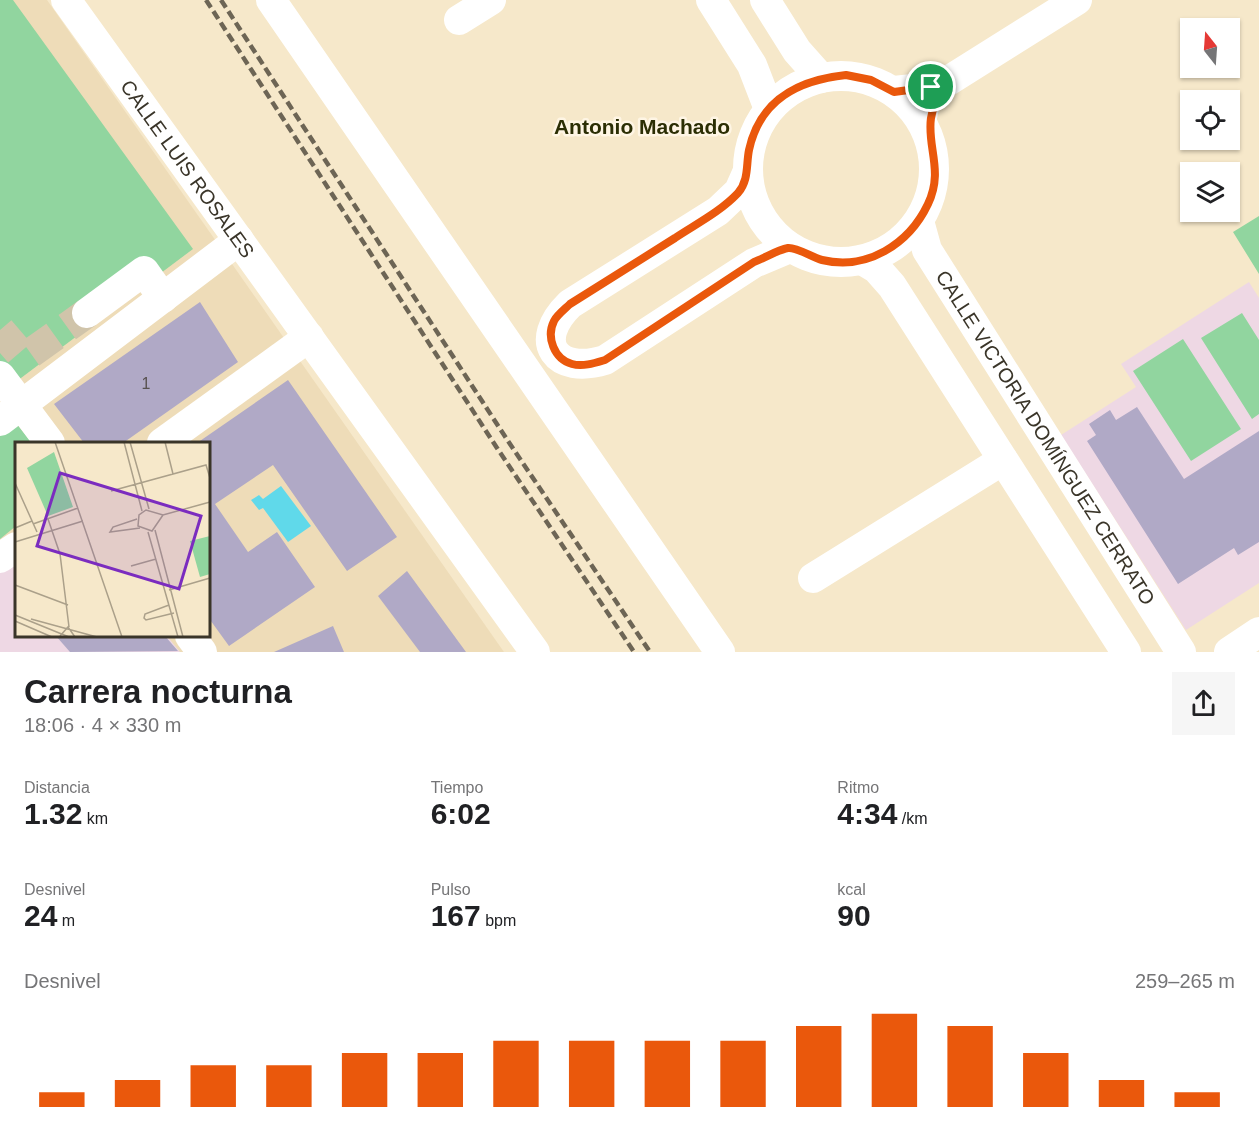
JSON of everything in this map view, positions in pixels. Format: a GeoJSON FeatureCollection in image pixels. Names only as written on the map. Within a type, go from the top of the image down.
{"type":"FeatureCollection","features":[{"type":"Feature","properties":{"kind":"street","name":"CALLE LUIS ROSALES"},"geometry":{"type":"LineString","coordinates":[[66,0],[535,652]]}},
{"type":"Feature","properties":{"kind":"street"},"geometry":{"type":"LineString","coordinates":[[271,0],[720,652]]}},
{"type":"Feature","properties":{"kind":"street"},"geometry":{"type":"LineString","coordinates":[[459,20],[491,0]]}},
{"type":"Feature","properties":{"kind":"street"},"geometry":{"type":"LineString","coordinates":[[711,0],[752,65],[770,109]]}},
{"type":"Feature","properties":{"kind":"street"},"geometry":{"type":"LineString","coordinates":[[765,0],[802,59],[821,78]]}},
{"type":"Feature","properties":{"kind":"street"},"geometry":{"type":"LineString","coordinates":[[894,92],[931,87],[948,81],[1077,0]]}},
{"type":"Feature","properties":{"kind":"street"},"geometry":{"type":"LineString","coordinates":[[930,138],[915,112],[894,92],[871,80],[846,75],[821,78],[793,89],[770,109],[757,128],[749,150],[747,173],[751,195],[760,216],[773,234],[790,248],[825,261],[844,262],[862,260],[888,250],[905,237],[919,220],[929,201],[934,180],[934,159],[930,138],[933,105],[948,81]]}},
{"type":"Feature","properties":{"kind":"street"},"geometry":{"type":"LineString","coordinates":[[747,173],[739,191],[718,211],[570,304],[555,319],[550,332],[552,345],[560,357],[572,364],[588,365],[605,360],[754,262],[790,248]]}},
{"type":"Feature","properties":{"kind":"street","name":"CALLE VICTORIA DOMÍNGUEZ CERRATO"},"geometry":{"type":"LineString","coordinates":[[919,220],[927,250],[1181,652]]}},
{"type":"Feature","properties":{"kind":"street"},"geometry":{"type":"LineString","coordinates":[[11,413],[239,240]]}},
{"type":"Feature","properties":{"kind":"street"},"geometry":{"type":"LineString","coordinates":[[862,260],[877,269],[892,286],[1126,652]]}},
{"type":"Feature","properties":{"kind":"street"},"geometry":{"type":"LineString","coordinates":[[87,313],[144,271],[163,298]]}},
{"type":"Feature","properties":{"kind":"street"},"geometry":{"type":"LineString","coordinates":[[165,442],[309,337]]}},
{"type":"Feature","properties":{"kind":"street"},"geometry":{"type":"LineString","coordinates":[[0,376],[11,413],[48,442]]}},
{"type":"Feature","properties":{"kind":"street"},"geometry":{"type":"LineString","coordinates":[[813,578],[1003,460]]}},
{"type":"Feature","properties":{"kind":"street"},"geometry":{"type":"LineString","coordinates":[[0,558],[15,548]]}},
{"type":"Feature","properties":{"kind":"street"},"geometry":{"type":"LineString","coordinates":[[1229,652],[1259,632]]}},
{"type":"Feature","properties":{"kind":"street"},"geometry":{"type":"LineString","coordinates":[[191,637],[202,652]]}},
{"type":"Feature","properties":{"kind":"shaded area"},"geometry":{"type":"Polygon","coordinates":[[[0,0],[47,0],[504,652],[0,652],[0,0]]]}},
{"type":"Feature","properties":{"kind":"shaded area"},"geometry":{"type":"Polygon","coordinates":[[[1249,282],[1259,298],[1259,583],[1186,630],[1061,435],[1136,387],[1121,364],[1249,282]]]}},
{"type":"Feature","properties":{"kind":"shaded area"},"geometry":{"type":"Polygon","coordinates":[[[15,560],[15,637],[168,637],[180,652],[0,652],[0,571],[15,560]]]}},
{"type":"Feature","properties":{"kind":"green space"},"geometry":{"type":"Polygon","coordinates":[[[0,0],[13,0],[193,249],[17,381],[0,362],[0,0]]]}},
{"type":"Feature","properties":{"kind":"green space"},"geometry":{"type":"Polygon","coordinates":[[[1259,216],[1259,274],[1233,232],[1259,216]]]}},
{"type":"Feature","properties":{"kind":"green space"},"geometry":{"type":"Polygon","coordinates":[[[1242,313],[1259,340],[1259,414],[1252,419],[1201,338],[1242,313]]]}},
{"type":"Feature","properties":{"kind":"green space"},"geometry":{"type":"Polygon","coordinates":[[[1183,339],[1241,429],[1191,461],[1133,371],[1183,339]]]}},
{"type":"Feature","properties":{"kind":"green space"},"geometry":{"type":"Polygon","coordinates":[[[16,423],[31,442],[15,442],[15,527],[0,539],[0,435],[16,423]]]}},
{"type":"Feature","properties":{"kind":"water"},"geometry":{"type":"Polygon","coordinates":[[[281,486],[311,526],[288,542],[263,508],[259,510],[251,500],[259,495],[263,499],[281,486]]]}},
{"type":"Feature","properties":{"kind":"building"},"geometry":{"type":"Polygon","coordinates":[[[200,302],[238,362],[124,442],[83,442],[54,404],[200,302]]]}},
{"type":"Feature","properties":{"kind":"building"},"geometry":{"type":"Polygon","coordinates":[[[288,380],[397,537],[347,571],[273,465],[215,504],[248,552],[277,532],[315,587],[229,646],[210,620],[210,442],[198,442],[288,380]]]}},
{"type":"Feature","properties":{"kind":"building"},"geometry":{"type":"Polygon","coordinates":[[[1137,407],[1184,479],[1259,431],[1259,542],[1238,555],[1234,548],[1178,584],[1087,441],[1096,435],[1089,424],[1110,410],[1116,420],[1137,407]]]}},
{"type":"Feature","properties":{"kind":"building"},"geometry":{"type":"Polygon","coordinates":[[[407,571],[466,652],[420,652],[378,596],[407,571]]]}},
{"type":"Feature","properties":{"kind":"building"},"geometry":{"type":"Polygon","coordinates":[[[333,626],[344,652],[274,652],[333,626]]]}},
{"type":"Feature","properties":{"kind":"building"},"geometry":{"type":"Polygon","coordinates":[[[57,637],[166,637],[178,651],[70,652],[57,637]]]}},
{"type":"Feature","properties":{"kind":"tunnel"},"geometry":{"type":"LineString","coordinates":[[0,330],[24,358],[87,313]]}},
{"type":"Feature","properties":{"kind":"railway"},"geometry":{"type":"LineString","coordinates":[[206,0],[497,448],[634,652]]}},
{"type":"Feature","properties":{"kind":"railway"},"geometry":{"type":"LineString","coordinates":[[221,0],[508,441],[650,652]]}},
{"type":"Feature","properties":{"kind":"district","name":"Antonio Machado"},"geometry":{"type":"Point","coordinates":[642,127]}},
{"type":"Feature","properties":{"kind":"route"},"geometry":{"type":"LineString","coordinates":[[846,75],[871,80],[894,92],[931,87],[948,81],[938,94],[930,117],[934,180],[929,201],[910,232],[888,250],[862,260],[844,262],[825,261],[790,248],[776,252],[754,262],[605,360],[588,365],[572,364],[560,357],[552,345],[550,332],[555,319],[570,304],[718,211],[739,191],[747,173],[749,150],[757,128],[780,98],[807,82],[846,75]]}}]}
